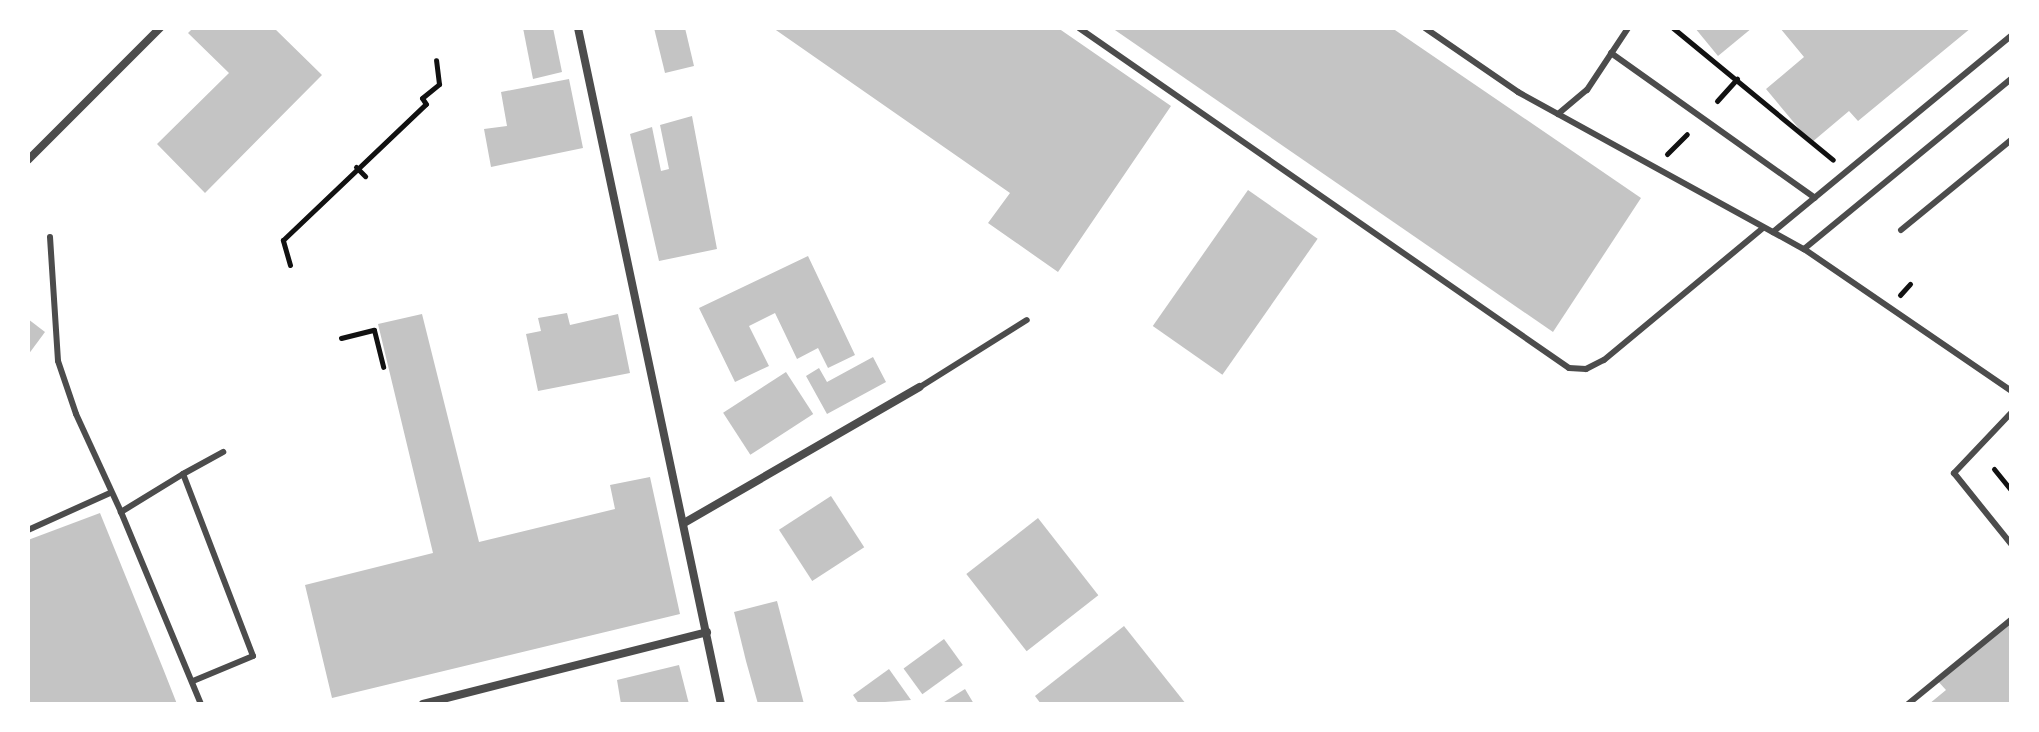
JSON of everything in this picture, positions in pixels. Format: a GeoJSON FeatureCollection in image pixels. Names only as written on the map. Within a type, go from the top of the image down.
{"type":"FeatureCollection","features":[{"type":"Feature","properties":{"kind":"street"},"geometry":{"type":"LineString","coordinates":[[28,160],[160,28]]}},
{"type":"Feature","properties":{"kind":"street"},"geometry":{"type":"LineString","coordinates":[[578,28],[721,704]]}},
{"type":"Feature","properties":{"kind":"street"},"geometry":{"type":"LineString","coordinates":[[684,523],[920,387]]}},
{"type":"Feature","properties":{"kind":"street"},"geometry":{"type":"LineString","coordinates":[[423,704],[707,632]]}},
{"type":"Feature","properties":{"kind":"lane"},"geometry":{"type":"LineString","coordinates":[[1079,28],[1569,368],[1586,369],[1654,322],[1763,228]]}},
{"type":"Feature","properties":{"kind":"lane"},"geometry":{"type":"LineString","coordinates":[[1425,28],[1558,114],[1804,249],[2011,391]]}},
{"type":"Feature","properties":{"kind":"lane"},"geometry":{"type":"LineString","coordinates":[[1558,114],[1576,104],[1628,28]]}},
{"type":"Feature","properties":{"kind":"lane"},"geometry":{"type":"LineString","coordinates":[[1773,232],[2011,36]]}},
{"type":"Feature","properties":{"kind":"lane"},"geometry":{"type":"LineString","coordinates":[[1611,53],[1815,198]]}},
{"type":"Feature","properties":{"kind":"lane"},"geometry":{"type":"LineString","coordinates":[[1804,249],[2011,79]]}},
{"type":"Feature","properties":{"kind":"lane"},"geometry":{"type":"LineString","coordinates":[[1901,230],[2011,140]]}},
{"type":"Feature","properties":{"kind":"lane"},"geometry":{"type":"LineString","coordinates":[[50,237],[58,361],[110,493],[121,512],[201,704]]}},
{"type":"Feature","properties":{"kind":"lane"},"geometry":{"type":"LineString","coordinates":[[920,387],[1027,320]]}},
{"type":"Feature","properties":{"kind":"lane"},"geometry":{"type":"LineString","coordinates":[[2011,413],[1954,473],[2011,544]]}},
{"type":"Feature","properties":{"kind":"lane"},"geometry":{"type":"LineString","coordinates":[[121,512],[223,452]]}},
{"type":"Feature","properties":{"kind":"lane"},"geometry":{"type":"LineString","coordinates":[[183,474],[253,656],[193,681]]}},
{"type":"Feature","properties":{"kind":"lane"},"geometry":{"type":"LineString","coordinates":[[28,530],[110,493]]}},
{"type":"Feature","properties":{"kind":"lane"},"geometry":{"type":"LineString","coordinates":[[1908,704],[2011,620]]}},
{"type":"Feature","properties":{"kind":"path"},"geometry":{"type":"LineString","coordinates":[[1673,28],[1834,161]]}},
{"type":"Feature","properties":{"kind":"path"},"geometry":{"type":"LineString","coordinates":[[290,265],[283,240],[356,167],[426,104],[422,98],[439,84],[436,60]]}},
{"type":"Feature","properties":{"kind":"path"},"geometry":{"type":"LineString","coordinates":[[1717,101],[1737,79]]}},
{"type":"Feature","properties":{"kind":"path"},"geometry":{"type":"LineString","coordinates":[[1666,155],[1687,134]]}},
{"type":"Feature","properties":{"kind":"path"},"geometry":{"type":"LineString","coordinates":[[356,167],[365,176]]}},
{"type":"Feature","properties":{"kind":"path"},"geometry":{"type":"LineString","coordinates":[[341,338],[374,330],[383,367]]}},
{"type":"Feature","properties":{"kind":"path"},"geometry":{"type":"LineString","coordinates":[[1994,469],[2011,490]]}},
{"type":"Feature","properties":{"kind":"building"},"geometry":{"type":"Polygon","coordinates":[[[193,28],[274,28],[322,75],[205,193],[157,144],[229,73],[188,33],[193,28]]]}},
{"type":"Feature","properties":{"kind":"building"},"geometry":{"type":"Polygon","coordinates":[[[523,28],[553,28],[562,72],[533,79],[523,28]]]}},
{"type":"Feature","properties":{"kind":"building"},"geometry":{"type":"Polygon","coordinates":[[[654,28],[685,28],[694,66],[665,73],[654,28]]]}},
{"type":"Feature","properties":{"kind":"building"},"geometry":{"type":"Polygon","coordinates":[[[773,28],[1058,28],[1171,106],[1058,272],[988,223],[1010,193],[773,28]]]}},
{"type":"Feature","properties":{"kind":"building"},"geometry":{"type":"Polygon","coordinates":[[[1112,28],[1392,28],[1641,198],[1553,332],[1112,28]]]}},
{"type":"Feature","properties":{"kind":"building"},"geometry":{"type":"Polygon","coordinates":[[[1695,28],[1752,28],[1718,56],[1695,28]]]}},
{"type":"Feature","properties":{"kind":"building"},"geometry":{"type":"Polygon","coordinates":[[[1780,28],[1971,28],[1858,121],[1849,111],[1811,143],[1766,89],[1804,57],[1780,28]]]}},
{"type":"Feature","properties":{"kind":"building"},"geometry":{"type":"Polygon","coordinates":[[[569,79],[583,148],[491,167],[484,129],[507,126],[501,92],[569,79]]]}},
{"type":"Feature","properties":{"kind":"building"},"geometry":{"type":"Polygon","coordinates":[[[692,116],[717,249],[659,261],[630,134],[652,127],[661,171],[669,169],[660,125],[692,116]]]}},
{"type":"Feature","properties":{"kind":"building"},"geometry":{"type":"Polygon","coordinates":[[[1248,190],[1318,239],[1222,375],[1153,326],[1248,190]]]}},
{"type":"Feature","properties":{"kind":"building"},"geometry":{"type":"Polygon","coordinates":[[[808,256],[855,355],[828,368],[818,348],[797,359],[775,313],[749,326],[769,366],[735,382],[699,308],[808,256]]]}},
{"type":"Feature","properties":{"kind":"building"},"geometry":{"type":"Polygon","coordinates":[[[567,313],[570,325],[618,314],[630,373],[538,391],[526,334],[541,331],[538,318],[567,313]]]}},
{"type":"Feature","properties":{"kind":"building"},"geometry":{"type":"Polygon","coordinates":[[[422,314],[479,542],[615,509],[610,485],[650,477],[680,614],[332,698],[305,585],[433,553],[378,324],[422,314]]]}},
{"type":"Feature","properties":{"kind":"building"},"geometry":{"type":"Polygon","coordinates":[[[28,319],[45,332],[28,355],[28,319]]]}},
{"type":"Feature","properties":{"kind":"building"},"geometry":{"type":"Polygon","coordinates":[[[873,357],[886,382],[827,414],[806,376],[819,368],[827,382],[873,357]]]}},
{"type":"Feature","properties":{"kind":"building"},"geometry":{"type":"Polygon","coordinates":[[[786,372],[813,414],[750,455],[723,413],[786,372]]]}},
{"type":"Feature","properties":{"kind":"building"},"geometry":{"type":"Polygon","coordinates":[[[831,496],[864,547],[812,581],[779,530],[831,496]]]}},
{"type":"Feature","properties":{"kind":"building"},"geometry":{"type":"Polygon","coordinates":[[[100,513],[177,704],[28,704],[28,540],[100,513]]]}},
{"type":"Feature","properties":{"kind":"building"},"geometry":{"type":"Polygon","coordinates":[[[1038,518],[1098,595],[1027,651],[966,574],[1038,518]]]}},
{"type":"Feature","properties":{"kind":"building"},"geometry":{"type":"Polygon","coordinates":[[[777,601],[804,704],[758,704],[746,661],[734,612],[777,601]]]}},
{"type":"Feature","properties":{"kind":"building"},"geometry":{"type":"Polygon","coordinates":[[[2011,616],[2011,704],[1929,704],[1946,690],[1935,678],[2011,616]]]}},
{"type":"Feature","properties":{"kind":"building"},"geometry":{"type":"Polygon","coordinates":[[[1124,626],[1186,704],[1041,704],[1035,696],[1124,626]]]}},
{"type":"Feature","properties":{"kind":"building"},"geometry":{"type":"Polygon","coordinates":[[[944,639],[963,665],[922,694],[904,668],[944,639]]]}},
{"type":"Feature","properties":{"kind":"building"},"geometry":{"type":"Polygon","coordinates":[[[679,665],[689,704],[621,704],[617,680],[679,665]]]}},
{"type":"Feature","properties":{"kind":"building"},"geometry":{"type":"Polygon","coordinates":[[[889,669],[911,700],[859,704],[853,695],[889,669]]]}},
{"type":"Feature","properties":{"kind":"building"},"geometry":{"type":"Polygon","coordinates":[[[965,689],[974,704],[941,704],[965,689]]]}}]}
